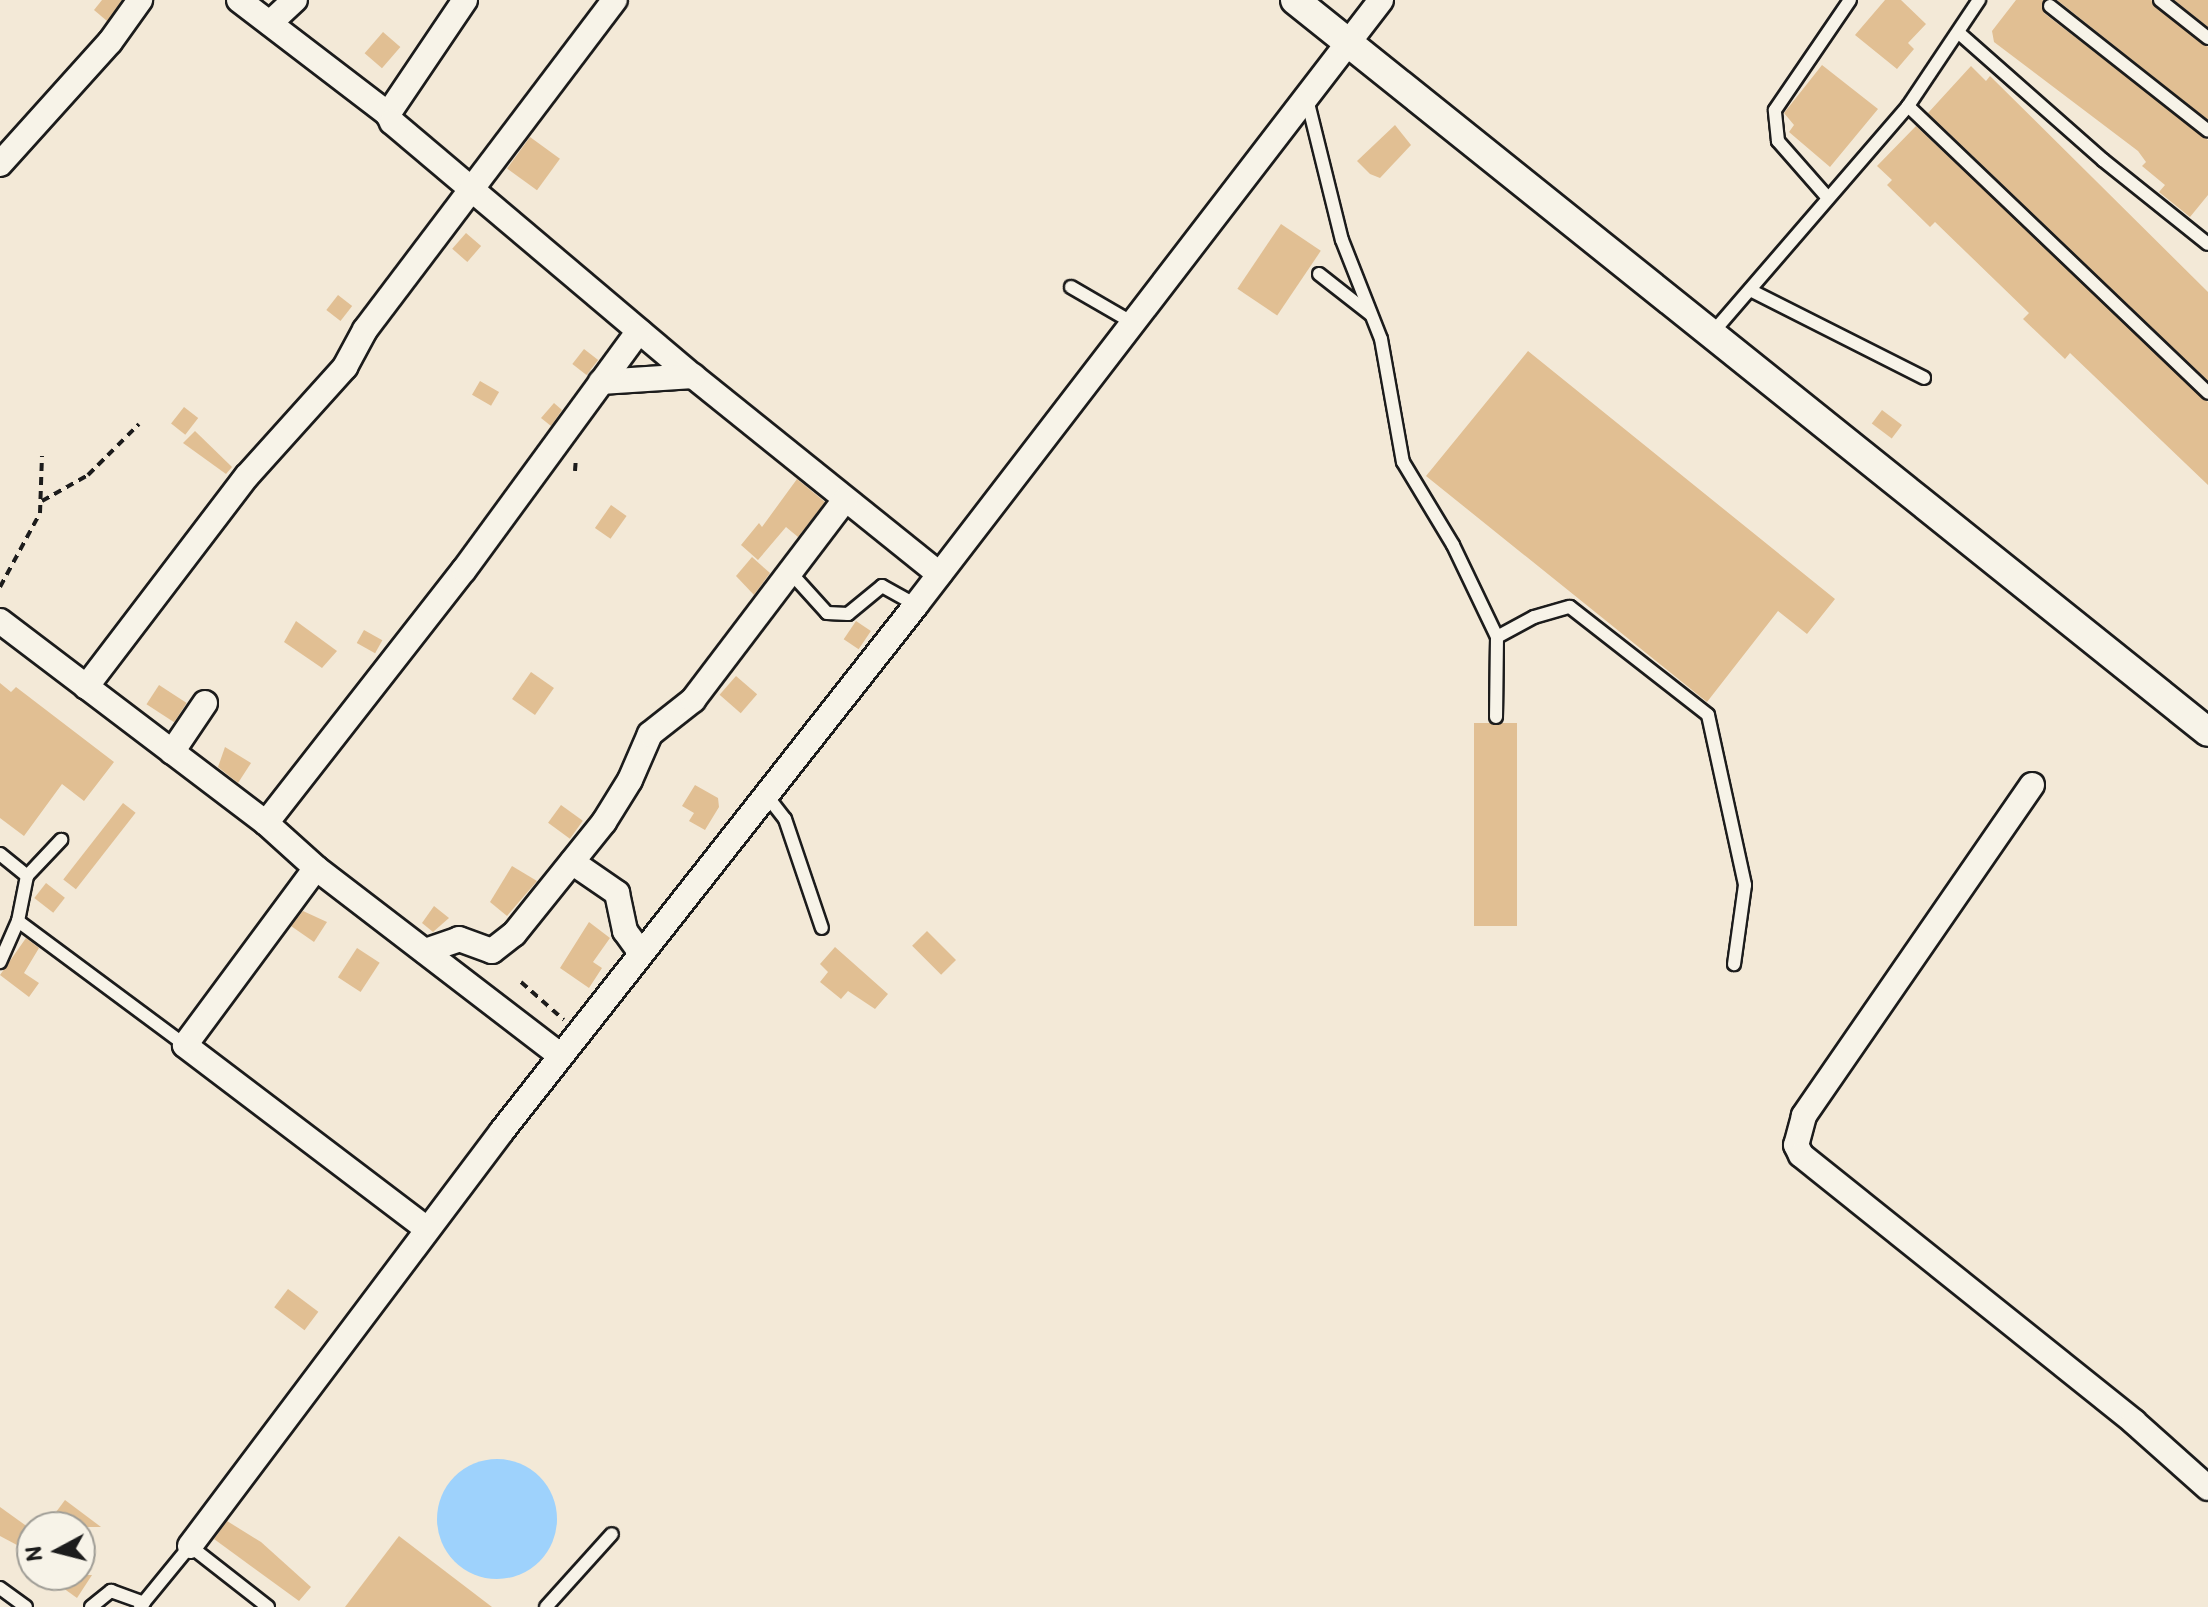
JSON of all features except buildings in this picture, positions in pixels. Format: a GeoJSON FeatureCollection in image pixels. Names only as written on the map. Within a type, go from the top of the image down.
{"type":"FeatureCollection","features":[{"type":"Feature","properties":{"kind":"street"},"geometry":{"type":"LineString","coordinates":[[0,164],[110,42],[140,0]]}},
{"type":"Feature","properties":{"kind":"street"},"geometry":{"type":"LineString","coordinates":[[239,0],[388,114],[413,143],[472,187],[693,376],[939,574]]}},
{"type":"Feature","properties":{"kind":"street"},"geometry":{"type":"LineString","coordinates":[[270,23],[295,0]]}},
{"type":"Feature","properties":{"kind":"street"},"geometry":{"type":"LineString","coordinates":[[388,114],[465,0]]}},
{"type":"Feature","properties":{"kind":"street"},"geometry":{"type":"LineString","coordinates":[[86,687],[247,476],[345,367],[365,330],[615,0]]}},
{"type":"Feature","properties":{"kind":"street"},"geometry":{"type":"LineString","coordinates":[[1295,0],[1714,331],[2208,732]]}},
{"type":"Feature","properties":{"kind":"street"},"geometry":{"type":"LineString","coordinates":[[190,1546],[560,1055],[916,605],[1381,0]]}},
{"type":"Feature","properties":{"kind":"street"},"geometry":{"type":"LineString","coordinates":[[266,823],[464,570],[639,331]]}},
{"type":"Feature","properties":{"kind":"street"},"geometry":{"type":"LineString","coordinates":[[601,382],[693,376]]}},
{"type":"Feature","properties":{"kind":"street"},"geometry":{"type":"LineString","coordinates":[[425,951],[459,939],[487,951],[497,950],[572,862],[630,780],[650,734],[693,700],[845,500]]}},
{"type":"Feature","properties":{"kind":"street"},"geometry":{"type":"LineString","coordinates":[[0,621],[266,823],[316,868],[560,1055]]}},
{"type":"Feature","properties":{"kind":"street"},"geometry":{"type":"LineString","coordinates":[[172,752],[205,703]]}},
{"type":"Feature","properties":{"kind":"street"},"geometry":{"type":"LineString","coordinates":[[2032,785],[1804,1116],[1796,1145],[1801,1155],[2134,1422],[2208,1488]]}},
{"type":"Feature","properties":{"kind":"street"},"geometry":{"type":"LineString","coordinates":[[572,862],[617,893],[625,931],[641,953]]}},
{"type":"Feature","properties":{"kind":"street"},"geometry":{"type":"LineString","coordinates":[[316,868],[185,1045],[427,1229]]}},
{"type":"Feature","properties":{"kind":"lane"},"geometry":{"type":"LineString","coordinates":[[1828,198],[1778,141],[1775,110],[1850,0]]}},
{"type":"Feature","properties":{"kind":"lane"},"geometry":{"type":"LineString","coordinates":[[1714,331],[1908,106],[1979,0]]}},
{"type":"Feature","properties":{"kind":"lane"},"geometry":{"type":"LineString","coordinates":[[2160,0],[2208,38]]}},
{"type":"Feature","properties":{"kind":"lane"},"geometry":{"type":"LineString","coordinates":[[2050,6],[2208,131]]}},
{"type":"Feature","properties":{"kind":"lane"},"geometry":{"type":"LineString","coordinates":[[1959,33],[2103,160],[2208,244]]}},
{"type":"Feature","properties":{"kind":"lane"},"geometry":{"type":"LineString","coordinates":[[1307,98],[1342,240],[1372,316],[1403,462],[1453,545],[1497,637],[1496,717]]}},
{"type":"Feature","properties":{"kind":"lane"},"geometry":{"type":"LineString","coordinates":[[1908,106],[2208,393]]}},
{"type":"Feature","properties":{"kind":"lane"},"geometry":{"type":"LineString","coordinates":[[1319,274],[1372,316]]}},
{"type":"Feature","properties":{"kind":"lane"},"geometry":{"type":"LineString","coordinates":[[1071,287],[1133,323]]}},
{"type":"Feature","properties":{"kind":"lane"},"geometry":{"type":"LineString","coordinates":[[1750,290],[1924,378]]}},
{"type":"Feature","properties":{"kind":"lane"},"geometry":{"type":"LineString","coordinates":[[790,572],[827,613],[848,614],[882,586],[916,605]]}},
{"type":"Feature","properties":{"kind":"lane"},"geometry":{"type":"LineString","coordinates":[[1497,637],[1534,617],[1570,607],[1708,715],[1745,885],[1734,964]]}},
{"type":"Feature","properties":{"kind":"lane"},"geometry":{"type":"LineString","coordinates":[[767,796],[785,819],[822,928]]}},
{"type":"Feature","properties":{"kind":"lane"},"geometry":{"type":"LineString","coordinates":[[0,962],[18,921],[27,876],[61,840]]}},
{"type":"Feature","properties":{"kind":"lane"},"geometry":{"type":"LineString","coordinates":[[0,854],[27,876]]}},
{"type":"Feature","properties":{"kind":"lane"},"geometry":{"type":"LineString","coordinates":[[18,921],[185,1045]]}},
{"type":"Feature","properties":{"kind":"lane"},"geometry":{"type":"LineString","coordinates":[[546,1607],[612,1534]]}},
{"type":"Feature","properties":{"kind":"lane"},"geometry":{"type":"LineString","coordinates":[[91,1607],[111,1591],[142,1605],[190,1546],[268,1607]]}},
{"type":"Feature","properties":{"kind":"lane"},"geometry":{"type":"LineString","coordinates":[[0,1588],[26,1607]]}},
{"type":"Feature","properties":{"kind":"path"},"geometry":{"type":"LineString","coordinates":[[42,501],[88,475],[139,424]]}},
{"type":"Feature","properties":{"kind":"path"},"geometry":{"type":"LineString","coordinates":[[0,587],[40,513],[42,456]]}},
{"type":"Feature","properties":{"kind":"path"},"geometry":{"type":"LineString","coordinates":[[521,982],[578,1032]]}},
{"type":"Feature","properties":{"kind":"water"},"geometry":{"type":"Polygon","coordinates":[[[497,1459],[520,1463],[540,1476],[553,1496],[557,1519],[553,1542],[540,1562],[520,1575],[497,1579],[474,1575],[454,1562],[441,1542],[437,1519],[441,1496],[454,1476],[474,1463],[497,1459]]]}}]}
